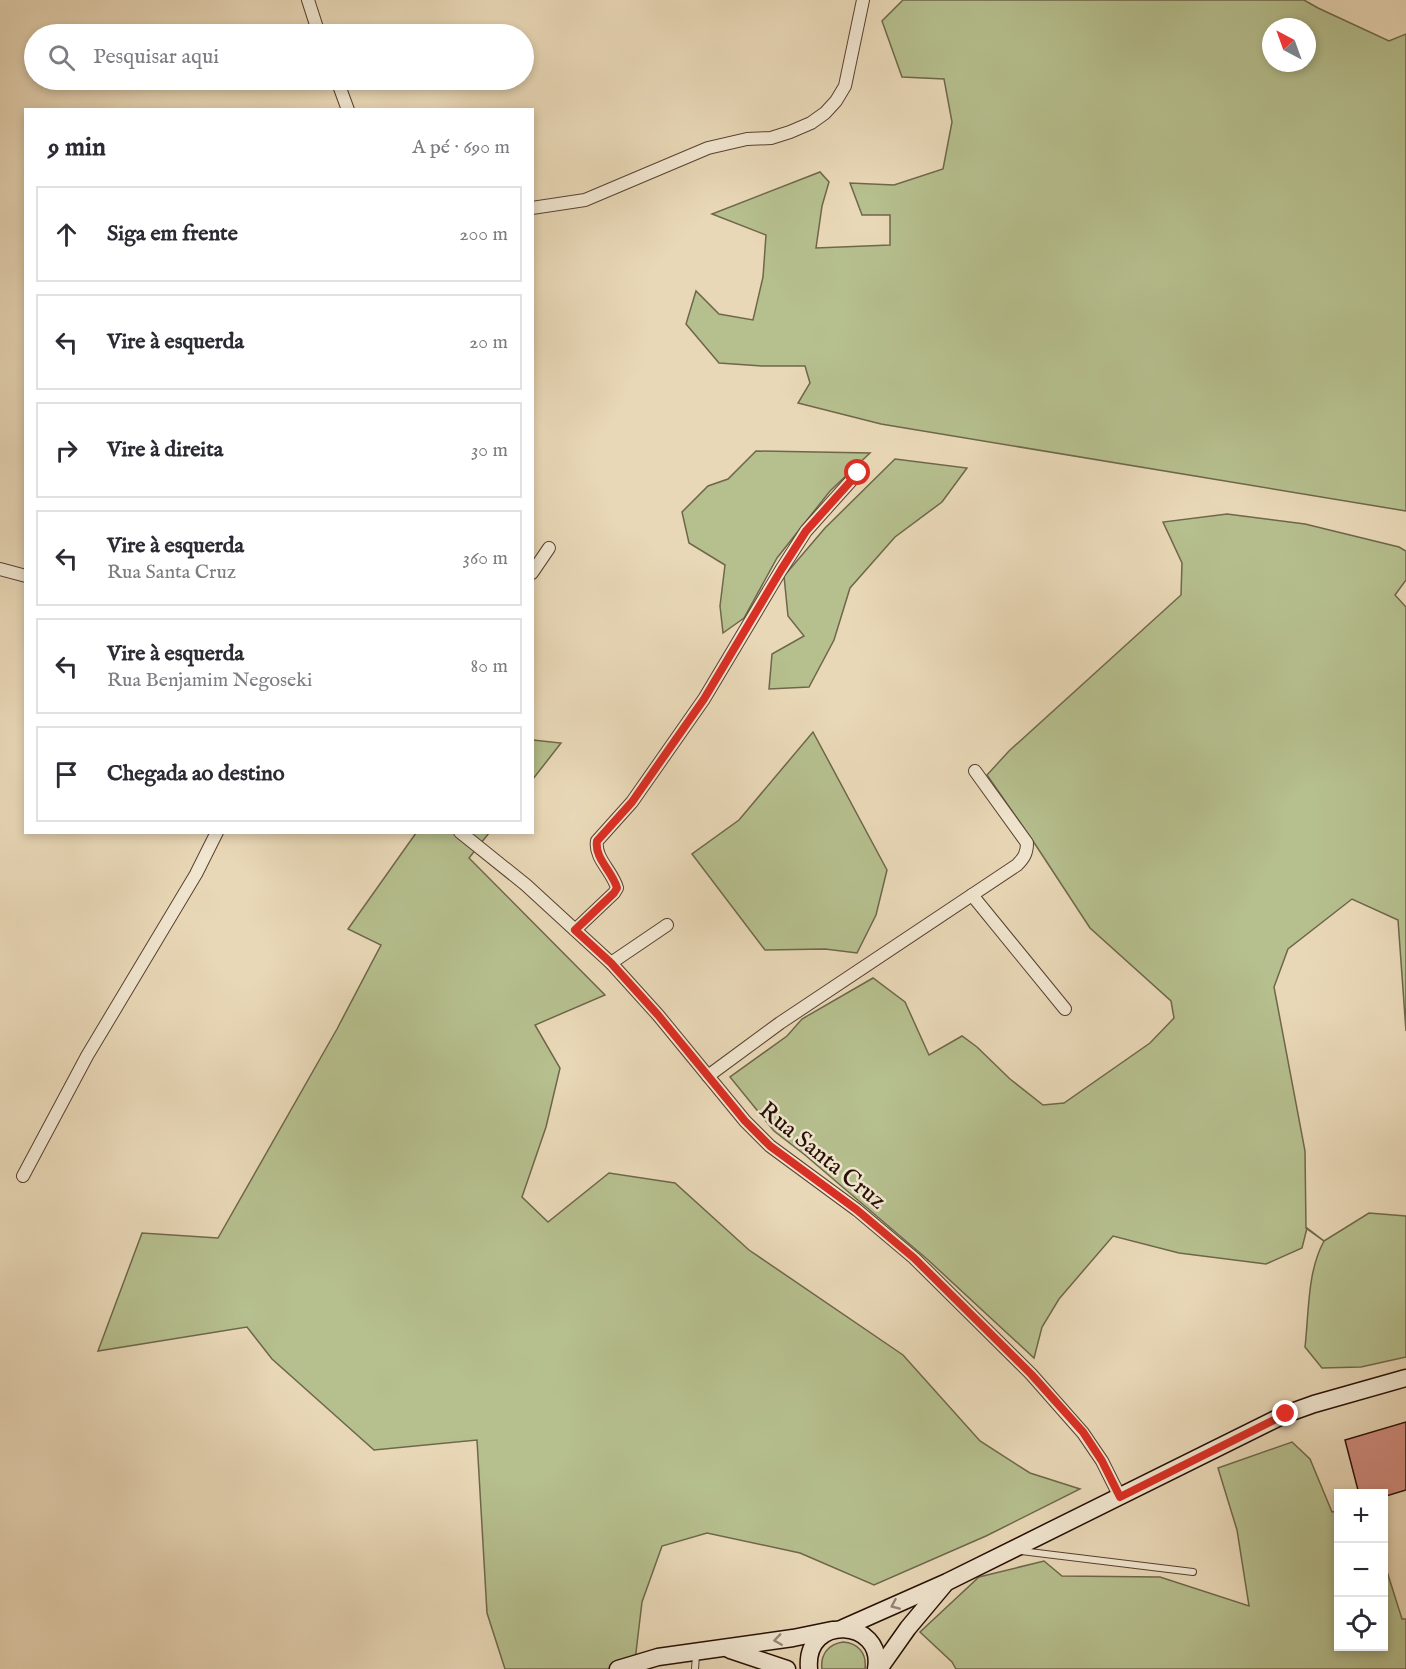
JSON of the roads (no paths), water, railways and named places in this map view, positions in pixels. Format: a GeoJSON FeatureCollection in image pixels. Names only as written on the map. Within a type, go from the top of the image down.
{"type":"FeatureCollection","features":[{"type":"Feature","properties":{"kind":"main road"},"geometry":{"type":"LineString","coordinates":[[809,1669],[810,1650],[823,1634],[947,1582],[1286,1414],[1406,1378]]}},
{"type":"Feature","properties":{"kind":"main road"},"geometry":{"type":"LineString","coordinates":[[877,1669],[947,1582]]}},
{"type":"Feature","properties":{"kind":"main road"},"geometry":{"type":"LineString","coordinates":[[618,1669],[658,1657],[793,1638],[838,1629],[853,1630],[871,1642],[877,1669]]}},
{"type":"Feature","properties":{"kind":"main road"},"geometry":{"type":"LineString","coordinates":[[723,1648],[787,1669]]}},
{"type":"Feature","properties":{"kind":"street"},"geometry":{"type":"LineString","coordinates":[[308,0],[316,24]]}},
{"type":"Feature","properties":{"kind":"street"},"geometry":{"type":"LineString","coordinates":[[534,208],[585,200],[708,148],[747,139],[771,138],[811,123],[825,113],[845,86],[864,0]]}},
{"type":"Feature","properties":{"kind":"street"},"geometry":{"type":"LineString","coordinates":[[340,90],[347,108]]}},
{"type":"Feature","properties":{"kind":"street"},"geometry":{"type":"LineString","coordinates":[[575,930],[617,888],[615,880],[597,852],[597,841],[632,802],[704,699],[806,531],[858,473]]}},
{"type":"Feature","properties":{"kind":"street"},"geometry":{"type":"LineString","coordinates":[[534,570],[549,548]]}},
{"type":"Feature","properties":{"kind":"street"},"geometry":{"type":"LineString","coordinates":[[0,569],[24,575]]}},
{"type":"Feature","properties":{"kind":"street"},"geometry":{"type":"LineString","coordinates":[[708,1076],[780,1023],[1017,865],[1027,851],[1027,843],[975,771]]}},
{"type":"Feature","properties":{"kind":"street"},"geometry":{"type":"LineString","coordinates":[[23,1176],[87,1056],[196,874],[216,834]]}},
{"type":"Feature","properties":{"kind":"street","name":"Rua Santa Cruz"},"geometry":{"type":"LineString","coordinates":[[463,834],[498,861],[611,963],[658,1015],[745,1121],[770,1146],[857,1210],[914,1258],[1031,1374],[1083,1432],[1102,1461],[1120,1497]]}},
{"type":"Feature","properties":{"kind":"street"},"geometry":{"type":"LineString","coordinates":[[972,895],[1065,1009]]}},
{"type":"Feature","properties":{"kind":"street"},"geometry":{"type":"LineString","coordinates":[[611,963],[667,925]]}},
{"type":"Feature","properties":{"kind":"lane"},"geometry":{"type":"LineString","coordinates":[[1013,1549],[1193,1572]]}},
{"type":"Feature","properties":{"kind":"lane"},"geometry":{"type":"LineString","coordinates":[[695,1669],[696,1651]]}}]}
